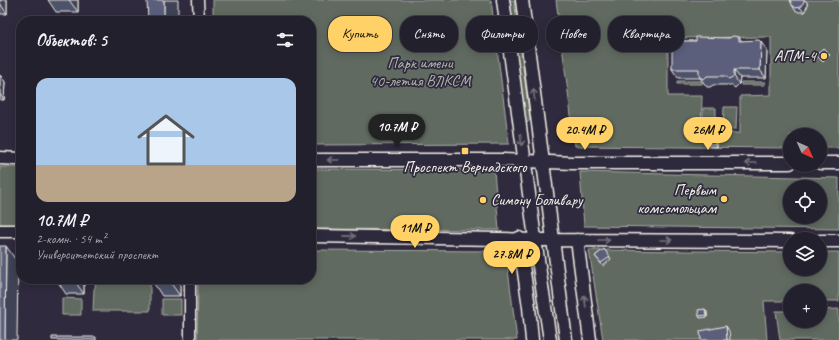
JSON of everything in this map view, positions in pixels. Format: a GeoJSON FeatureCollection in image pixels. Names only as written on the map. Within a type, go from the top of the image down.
{"type":"FeatureCollection","features":[{"type":"Feature","properties":{"kind":"main road"},"geometry":{"type":"LineString","coordinates":[[503,0],[550,340]]}},
{"type":"Feature","properties":{"kind":"main road"},"geometry":{"type":"LineString","coordinates":[[522,0],[566,340]]}},
{"type":"Feature","properties":{"kind":"main road"},"geometry":{"type":"LineString","coordinates":[[0,158],[16,159]]}},
{"type":"Feature","properties":{"kind":"main road"},"geometry":{"type":"LineString","coordinates":[[316,160],[524,160],[573,163],[783,163]]}},
{"type":"Feature","properties":{"kind":"main road"},"geometry":{"type":"LineString","coordinates":[[827,163],[839,163]]}},
{"type":"Feature","properties":{"kind":"main road"},"geometry":{"type":"LineString","coordinates":[[0,230],[16,231]]}},
{"type":"Feature","properties":{"kind":"main road"},"geometry":{"type":"LineString","coordinates":[[316,236],[519,238],[553,240],[783,241]]}},
{"type":"Feature","properties":{"kind":"main road"},"geometry":{"type":"LineString","coordinates":[[519,238],[532,340]]}},
{"type":"Feature","properties":{"kind":"main road"},"geometry":{"type":"LineString","coordinates":[[577,240],[590,340]]}},
{"type":"Feature","properties":{"kind":"main road"},"geometry":{"type":"LineString","coordinates":[[827,241],[839,241]]}},
{"type":"Feature","properties":{"kind":"main road"},"geometry":{"type":"LineString","coordinates":[[529,307],[548,324]]}},
{"type":"Feature","properties":{"kind":"street"},"geometry":{"type":"LineString","coordinates":[[198,0],[199,16]]}},
{"type":"Feature","properties":{"kind":"street"},"geometry":{"type":"LineString","coordinates":[[190,284],[190,340]]}},
{"type":"Feature","properties":{"kind":"green space","name":"Парк имени 40-летия ВЛКСМ"},"geometry":{"type":"Polygon","coordinates":[[[213,0],[491,0],[493,16],[466,16],[466,52],[498,52],[509,144],[316,145],[316,16],[213,16],[213,0]]]}},
{"type":"Feature","properties":{"kind":"green space"},"geometry":{"type":"Polygon","coordinates":[[[508,0],[514,0],[516,16],[510,16],[508,0]]]}},
{"type":"Feature","properties":{"kind":"green space"},"geometry":{"type":"Polygon","coordinates":[[[556,0],[839,0],[839,148],[827,148],[827,128],[783,128],[783,148],[575,146],[563,52],[600,52],[600,16],[558,16],[556,0]],[[608,16],[608,52],[668,52],[668,96],[702,96],[701,133],[740,133],[740,96],[771,95],[771,37],[684,38],[684,16],[608,16]]]}},
{"type":"Feature","properties":{"kind":"green space"},"geometry":{"type":"Polygon","coordinates":[[[515,52],[521,52],[530,120],[527,123],[524,121],[515,52]]]}},
{"type":"Feature","properties":{"kind":"green space"},"geometry":{"type":"Polygon","coordinates":[[[677,81],[702,81],[702,84],[677,84],[677,81]]]}},
{"type":"Feature","properties":{"kind":"green space"},"geometry":{"type":"Polygon","coordinates":[[[741,82],[765,82],[765,85],[741,85],[741,82]]]}},
{"type":"Feature","properties":{"kind":"green space"},"geometry":{"type":"Polygon","coordinates":[[[724,107],[737,107],[736,129],[723,129],[724,107]]]}},
{"type":"Feature","properties":{"kind":"green space"},"geometry":{"type":"Polygon","coordinates":[[[703,108],[716,108],[716,130],[703,130],[703,108]]]}},
{"type":"Feature","properties":{"kind":"green space"},"geometry":{"type":"Polygon","coordinates":[[[0,167],[16,167],[16,226],[0,226],[0,167]]]}},
{"type":"Feature","properties":{"kind":"green space"},"geometry":{"type":"Polygon","coordinates":[[[316,169],[494,170],[499,230],[316,229],[316,169]]]}},
{"type":"Feature","properties":{"kind":"green space"},"geometry":{"type":"Polygon","coordinates":[[[580,172],[839,178],[839,229],[584,226],[580,172]]]}},
{"type":"Feature","properties":{"kind":"green space"},"geometry":{"type":"Polygon","coordinates":[[[316,250],[502,251],[506,254],[517,340],[197,340],[198,284],[316,284],[316,250]]]}},
{"type":"Feature","properties":{"kind":"green space"},"geometry":{"type":"Polygon","coordinates":[[[589,250],[783,252],[783,276],[827,276],[827,252],[839,252],[839,301],[827,301],[827,284],[783,284],[783,301],[764,301],[767,340],[603,340],[589,250]]]}},
{"type":"Feature","properties":{"kind":"green space"},"geometry":{"type":"Polygon","coordinates":[[[95,284],[150,284],[150,311],[93,311],[95,284]]]}},
{"type":"Feature","properties":{"kind":"green space"},"geometry":{"type":"Polygon","coordinates":[[[62,298],[81,299],[81,315],[62,315],[62,298]]]}},
{"type":"Feature","properties":{"kind":"green space"},"geometry":{"type":"Polygon","coordinates":[[[162,299],[181,299],[181,315],[162,315],[162,299]]]}},
{"type":"Feature","properties":{"kind":"green space"},"geometry":{"type":"Polygon","coordinates":[[[839,309],[839,340],[780,340],[776,311],[783,311],[783,328],[827,328],[827,310],[839,309]]]}},
{"type":"Feature","properties":{"kind":"building"},"geometry":{"type":"Polygon","coordinates":[[[147,0],[164,0],[164,16],[148,16],[147,0]]]}},
{"type":"Feature","properties":{"kind":"building"},"geometry":{"type":"Polygon","coordinates":[[[790,0],[804,0],[804,2],[800,7],[796,8],[792,5],[790,0]]]}},
{"type":"Feature","properties":{"kind":"building"},"geometry":{"type":"Polygon","coordinates":[[[733,36],[739,37],[739,41],[759,40],[761,42],[760,70],[734,70],[734,76],[729,79],[725,76],[707,76],[704,79],[699,76],[699,69],[672,69],[672,52],[684,52],[684,41],[696,41],[696,37],[729,38],[733,36]]]}},
{"type":"Feature","properties":{"kind":"building"},"geometry":{"type":"Polygon","coordinates":[[[823,48],[828,53],[821,60],[816,55],[823,48]]]}},
{"type":"Feature","properties":{"kind":"building"},"geometry":{"type":"Polygon","coordinates":[[[708,137],[716,137],[715,144],[708,144],[708,137]]]}},
{"type":"Feature","properties":{"kind":"building"},"geometry":{"type":"Polygon","coordinates":[[[0,246],[6,246],[5,340],[0,340],[0,246]]]}},
{"type":"Feature","properties":{"kind":"building"},"geometry":{"type":"Polygon","coordinates":[[[604,249],[610,257],[601,263],[595,256],[604,249]]]}},
{"type":"Feature","properties":{"kind":"building"},"geometry":{"type":"Polygon","coordinates":[[[705,309],[706,315],[699,316],[698,310],[705,309]]]}},
{"type":"Feature","properties":{"kind":"building"},"geometry":{"type":"Polygon","coordinates":[[[726,326],[727,340],[701,340],[700,331],[726,326]]]}},
{"type":"Feature","properties":{"kind":"building"},"geometry":{"type":"Polygon","coordinates":[[[52,337],[96,337],[96,340],[52,340],[52,337]]]}},
{"type":"Feature","properties":{"kind":"place","name":"АПМ-4"},"geometry":{"type":"Point","coordinates":[824,56]}},
{"type":"Feature","properties":{"kind":"place","name":"Проспект Вернадского"},"geometry":{"type":"Point","coordinates":[465,151]}},
{"type":"Feature","properties":{"kind":"place","name":"Первым комсомольцам"},"geometry":{"type":"Point","coordinates":[724,199]}},
{"type":"Feature","properties":{"kind":"place","name":"Симону Боливару"},"geometry":{"type":"Point","coordinates":[483,200]}}]}
